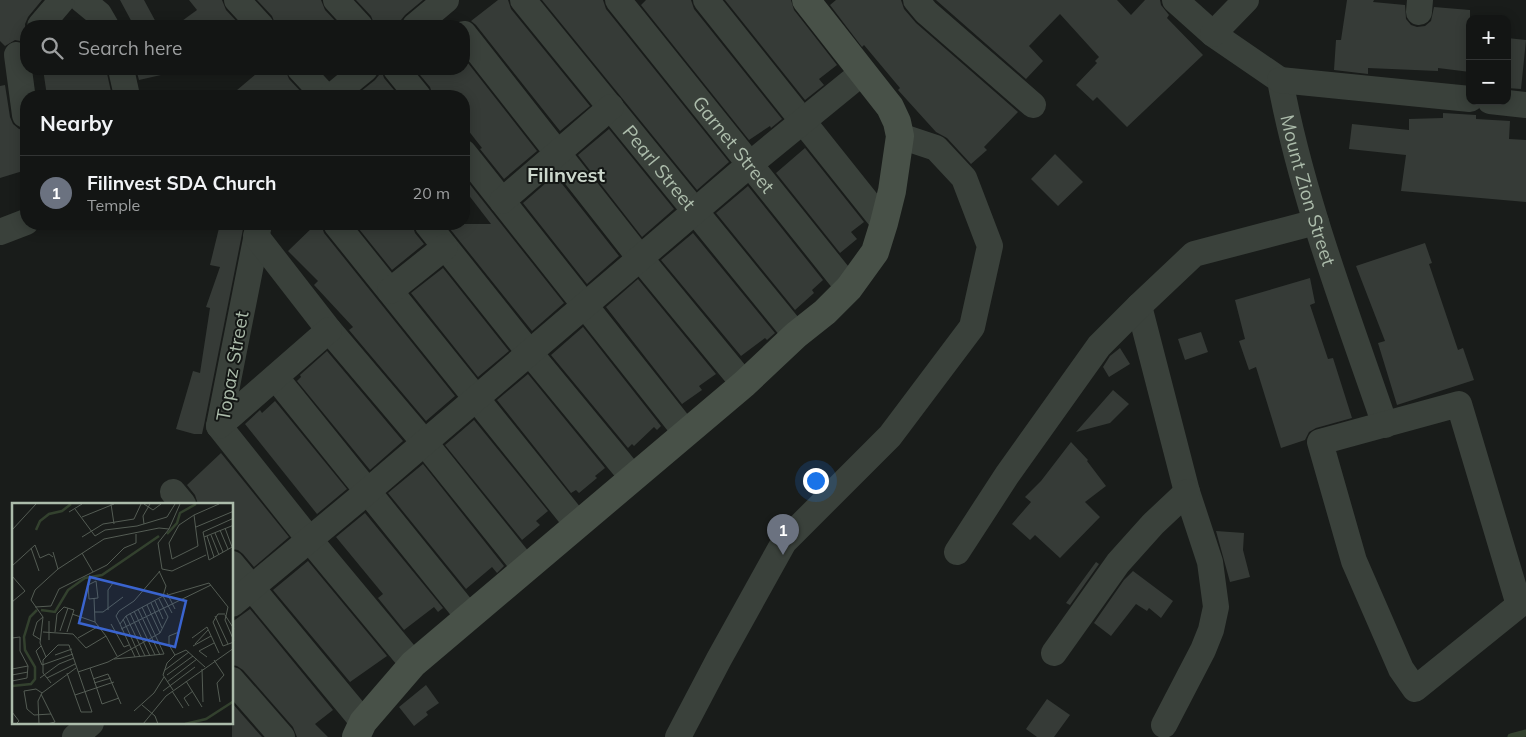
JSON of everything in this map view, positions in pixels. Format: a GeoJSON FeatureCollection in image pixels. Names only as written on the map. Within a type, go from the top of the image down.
{"type":"FeatureCollection","features":[{"type":"Feature","properties":{"kind":"street"},"geometry":{"type":"LineString","coordinates":[[45,20],[62,0]]}},
{"type":"Feature","properties":{"kind":"street"},"geometry":{"type":"LineString","coordinates":[[82,0],[99,14],[102,20]]}},
{"type":"Feature","properties":{"kind":"street"},"geometry":{"type":"LineString","coordinates":[[237,0],[255,20]]}},
{"type":"Feature","properties":{"kind":"street"},"geometry":{"type":"LineString","coordinates":[[336,0],[354,20]]}},
{"type":"Feature","properties":{"kind":"street","name":"Pearl Street"},"geometry":{"type":"LineString","coordinates":[[523,0],[796,335]]}},
{"type":"Feature","properties":{"kind":"street","name":"Garnet Street"},"geometry":{"type":"LineString","coordinates":[[618,0],[849,288]]}},
{"type":"Feature","properties":{"kind":"street"},"geometry":{"type":"LineString","coordinates":[[706,0],[884,223]]}},
{"type":"Feature","properties":{"kind":"street"},"geometry":{"type":"LineString","coordinates":[[234,570],[242,596],[360,729],[414,664],[744,384],[796,335],[825,312],[849,288],[875,252],[892,191],[900,136],[897,122],[890,107],[806,0]]}},
{"type":"Feature","properties":{"kind":"street"},"geometry":{"type":"LineString","coordinates":[[916,0],[926,12],[1033,106]]}},
{"type":"Feature","properties":{"kind":"street"},"geometry":{"type":"LineString","coordinates":[[1176,0],[1212,34],[1280,80],[1466,99]]}},
{"type":"Feature","properties":{"kind":"street"},"geometry":{"type":"LineString","coordinates":[[1212,34],[1246,0]]}},
{"type":"Feature","properties":{"kind":"street"},"geometry":{"type":"LineString","coordinates":[[422,20],[441,2],[454,20]]}},
{"type":"Feature","properties":{"kind":"street"},"geometry":{"type":"LineString","coordinates":[[470,42],[640,258],[744,384]]}},
{"type":"Feature","properties":{"kind":"street"},"geometry":{"type":"LineString","coordinates":[[0,78],[20,52]]}},
{"type":"Feature","properties":{"kind":"street"},"geometry":{"type":"LineString","coordinates":[[242,596],[368,491],[749,165],[803,123],[863,72]]}},
{"type":"Feature","properties":{"kind":"street"},"geometry":{"type":"LineString","coordinates":[[23,75],[24,90]]}},
{"type":"Feature","properties":{"kind":"street"},"geometry":{"type":"LineString","coordinates":[[122,75],[126,90]]}},
{"type":"Feature","properties":{"kind":"street"},"geometry":{"type":"LineString","coordinates":[[306,75],[319,90]]}},
{"type":"Feature","properties":{"kind":"street"},"geometry":{"type":"LineString","coordinates":[[339,90],[357,75]]}},
{"type":"Feature","properties":{"kind":"street"},"geometry":{"type":"LineString","coordinates":[[401,75],[413,90]]}},
{"type":"Feature","properties":{"kind":"street","name":"Mount Zion Street"},"geometry":{"type":"LineString","coordinates":[[1280,80],[1287,117],[1316,222],[1385,425]]}},
{"type":"Feature","properties":{"kind":"street"},"geometry":{"type":"LineString","coordinates":[[1511,103],[1526,105]]}},
{"type":"Feature","properties":{"kind":"street"},"geometry":{"type":"LineString","coordinates":[[502,201],[610,107]]}},
{"type":"Feature","properties":{"kind":"street"},"geometry":{"type":"LineString","coordinates":[[678,737],[784,542],[890,436],[972,327],[990,246],[964,178],[936,148],[900,136]]}},
{"type":"Feature","properties":{"kind":"street"},"geometry":{"type":"LineString","coordinates":[[470,161],[686,433]]}},
{"type":"Feature","properties":{"kind":"street"},"geometry":{"type":"LineString","coordinates":[[957,552],[1007,475],[1100,346],[1194,254],[1316,222]]}},
{"type":"Feature","properties":{"kind":"street"},"geometry":{"type":"LineString","coordinates":[[0,232],[20,224]]}},
{"type":"Feature","properties":{"kind":"street"},"geometry":{"type":"LineString","coordinates":[[258,230],[329,330],[424,442],[526,569]]}},
{"type":"Feature","properties":{"kind":"street","name":"Topaz Street"},"geometry":{"type":"LineString","coordinates":[[258,230],[220,426],[309,539],[414,664]]}},
{"type":"Feature","properties":{"kind":"street"},"geometry":{"type":"LineString","coordinates":[[341,230],[578,525]]}},
{"type":"Feature","properties":{"kind":"street"},"geometry":{"type":"LineString","coordinates":[[432,230],[633,478]]}},
{"type":"Feature","properties":{"kind":"street"},"geometry":{"type":"LineString","coordinates":[[390,291],[445,247]]}},
{"type":"Feature","properties":{"kind":"street"},"geometry":{"type":"LineString","coordinates":[[1139,306],[1187,492],[1210,562],[1216,607],[1211,630],[1203,650],[1164,725]]}},
{"type":"Feature","properties":{"kind":"street"},"geometry":{"type":"LineString","coordinates":[[220,426],[329,330]]}},
{"type":"Feature","properties":{"kind":"street"},"geometry":{"type":"LineString","coordinates":[[276,378],[469,617]]}},
{"type":"Feature","properties":{"kind":"street"},"geometry":{"type":"LineString","coordinates":[[1459,404],[1519,605],[1415,689],[1400,669],[1354,561],[1320,442],[1385,425],[1459,404]]}},
{"type":"Feature","properties":{"kind":"street"},"geometry":{"type":"LineString","coordinates":[[1054,653],[1118,563],[1152,524],[1187,492]]}},
{"type":"Feature","properties":{"kind":"street"},"geometry":{"type":"LineString","coordinates":[[234,682],[282,737]]}},
{"type":"Feature","properties":{"kind":"street"},"geometry":{"type":"LineString","coordinates":[[75,737],[90,724]]}},
{"type":"Feature","properties":{"kind":"building"},"geometry":{"type":"Polygon","coordinates":[[[0,0],[42,0],[27,20],[20,20],[20,41],[15,40],[5,46],[0,41],[0,0]]]}},
{"type":"Feature","properties":{"kind":"building"},"geometry":{"type":"Polygon","coordinates":[[[120,0],[144,0],[155,20],[131,20],[120,0]]]}},
{"type":"Feature","properties":{"kind":"building"},"geometry":{"type":"Polygon","coordinates":[[[189,0],[222,0],[226,10],[235,20],[183,20],[197,10],[189,0]]]}},
{"type":"Feature","properties":{"kind":"building"},"geometry":{"type":"Polygon","coordinates":[[[257,0],[321,0],[325,10],[334,20],[274,20],[257,0]]]}},
{"type":"Feature","properties":{"kind":"building"},"geometry":{"type":"Polygon","coordinates":[[[356,0],[423,0],[401,20],[373,20],[356,0]]]}},
{"type":"Feature","properties":{"kind":"building"},"geometry":{"type":"Polygon","coordinates":[[[498,0],[508,0],[511,9],[590,106],[560,131],[471,21],[498,0]]]}},
{"type":"Feature","properties":{"kind":"building"},"geometry":{"type":"Polygon","coordinates":[[[542,0],[603,0],[606,9],[729,162],[697,190],[542,0]]]}},
{"type":"Feature","properties":{"kind":"building"},"geometry":{"type":"Polygon","coordinates":[[[646,0],[691,0],[694,9],[782,119],[771,128],[770,126],[749,140],[641,5],[646,0]]]}},
{"type":"Feature","properties":{"kind":"building"},"geometry":{"type":"Polygon","coordinates":[[[725,0],[791,0],[794,10],[837,65],[819,79],[824,85],[805,100],[725,0]]]}},
{"type":"Feature","properties":{"kind":"building"},"geometry":{"type":"Polygon","coordinates":[[[836,0],[901,0],[904,9],[916,23],[1018,112],[984,147],[987,150],[971,164],[947,138],[936,132],[898,90],[900,88],[864,45],[862,47],[830,5],[836,0]]]}},
{"type":"Feature","properties":{"kind":"building"},"geometry":{"type":"Polygon","coordinates":[[[936,0],[1117,0],[1131,15],[1145,0],[1160,0],[1161,5],[1169,15],[1167,18],[1203,55],[1127,127],[1097,97],[1093,101],[1076,85],[1097,63],[1095,61],[1099,57],[1060,14],[1029,46],[1043,61],[1026,79],[936,0]]]}},
{"type":"Feature","properties":{"kind":"building"},"geometry":{"type":"Polygon","coordinates":[[[1347,0],[1374,0],[1373,2],[1405,5],[1406,19],[1411,25],[1417,27],[1425,26],[1431,21],[1434,7],[1470,10],[1470,15],[1466,15],[1466,72],[1438,68],[1438,71],[1368,68],[1368,74],[1334,70],[1336,40],[1341,40],[1347,0]]]}},
{"type":"Feature","properties":{"kind":"building"},"geometry":{"type":"Polygon","coordinates":[[[1511,38],[1526,40],[1521,89],[1511,88],[1511,38]]]}},
{"type":"Feature","properties":{"kind":"building"},"geometry":{"type":"Polygon","coordinates":[[[470,66],[537,151],[504,179],[480,149],[482,148],[470,133],[470,90],[431,90],[420,75],[470,75],[470,66]]]}},
{"type":"Feature","properties":{"kind":"building"},"geometry":{"type":"Polygon","coordinates":[[[44,75],[107,75],[111,90],[46,90],[44,75]]]}},
{"type":"Feature","properties":{"kind":"building"},"geometry":{"type":"Polygon","coordinates":[[[138,75],[161,75],[139,80],[138,75]]]}},
{"type":"Feature","properties":{"kind":"building"},"geometry":{"type":"Polygon","coordinates":[[[255,75],[287,75],[299,90],[237,90],[255,75]]]}},
{"type":"Feature","properties":{"kind":"building"},"geometry":{"type":"Polygon","coordinates":[[[379,75],[383,75],[394,90],[362,90],[379,75]]]}},
{"type":"Feature","properties":{"kind":"building"},"geometry":{"type":"Polygon","coordinates":[[[5,85],[10,117],[13,124],[20,129],[20,172],[0,178],[0,86],[5,85]]]}},
{"type":"Feature","properties":{"kind":"building"},"geometry":{"type":"Polygon","coordinates":[[[1443,113],[1476,115],[1476,119],[1510,121],[1509,139],[1526,140],[1526,202],[1401,191],[1406,155],[1349,149],[1352,124],[1409,130],[1409,119],[1443,118],[1443,113]]]}},
{"type":"Feature","properties":{"kind":"building"},"geometry":{"type":"Polygon","coordinates":[[[609,129],[674,209],[642,237],[578,155],[609,129]]]}},
{"type":"Feature","properties":{"kind":"building"},"geometry":{"type":"Polygon","coordinates":[[[805,148],[864,222],[851,232],[857,239],[840,253],[776,173],[805,148]]]}},
{"type":"Feature","properties":{"kind":"building"},"geometry":{"type":"Polygon","coordinates":[[[1055,154],[1083,182],[1058,206],[1031,179],[1055,154]]]}},
{"type":"Feature","properties":{"kind":"building"},"geometry":{"type":"Polygon","coordinates":[[[555,175],[619,256],[587,284],[523,203],[555,175]]]}},
{"type":"Feature","properties":{"kind":"building"},"geometry":{"type":"Polygon","coordinates":[[[470,185],[564,303],[532,331],[451,230],[470,230],[470,224],[491,224],[470,197],[470,185]]]}},
{"type":"Feature","properties":{"kind":"building"},"geometry":{"type":"Polygon","coordinates":[[[748,186],[823,280],[812,290],[814,293],[795,310],[716,213],[748,186]]]}},
{"type":"Feature","properties":{"kind":"building"},"geometry":{"type":"Polygon","coordinates":[[[219,230],[243,230],[202,434],[194,434],[176,429],[193,371],[200,373],[210,308],[206,307],[220,267],[210,265],[219,230]]]}},
{"type":"Feature","properties":{"kind":"building"},"geometry":{"type":"Polygon","coordinates":[[[310,230],[323,230],[455,396],[426,421],[349,330],[353,327],[314,285],[318,281],[288,251],[310,230]]]}},
{"type":"Feature","properties":{"kind":"building"},"geometry":{"type":"Polygon","coordinates":[[[360,230],[414,230],[424,244],[392,270],[360,230]]]}},
{"type":"Feature","properties":{"kind":"building"},"geometry":{"type":"Polygon","coordinates":[[[693,233],[775,333],[741,356],[661,260],[693,233]]]}},
{"type":"Feature","properties":{"kind":"building"},"geometry":{"type":"Polygon","coordinates":[[[1425,243],[1432,263],[1429,264],[1458,350],[1463,348],[1474,380],[1397,405],[1378,343],[1385,341],[1356,266],[1425,243]]]}},
{"type":"Feature","properties":{"kind":"building"},"geometry":{"type":"Polygon","coordinates":[[[443,268],[509,351],[478,377],[411,293],[443,268]]]}},
{"type":"Feature","properties":{"kind":"building"},"geometry":{"type":"Polygon","coordinates":[[[1310,278],[1315,303],[1310,305],[1328,359],[1333,358],[1352,418],[1316,428],[1309,432],[1305,440],[1281,448],[1256,367],[1249,370],[1239,341],[1245,339],[1235,300],[1310,278]]]}},
{"type":"Feature","properties":{"kind":"building"},"geometry":{"type":"Polygon","coordinates":[[[638,279],[716,374],[699,386],[702,390],[682,404],[606,307],[638,279]]]}},
{"type":"Feature","properties":{"kind":"building"},"geometry":{"type":"Polygon","coordinates":[[[583,327],[661,426],[657,430],[654,427],[634,446],[632,444],[628,448],[551,355],[583,327]]]}},
{"type":"Feature","properties":{"kind":"building"},"geometry":{"type":"Polygon","coordinates":[[[1201,332],[1208,352],[1185,360],[1178,339],[1201,332]]]}},
{"type":"Feature","properties":{"kind":"building"},"geometry":{"type":"Polygon","coordinates":[[[1120,348],[1130,364],[1109,377],[1103,367],[1110,356],[1120,348]]]}},
{"type":"Feature","properties":{"kind":"building"},"geometry":{"type":"Polygon","coordinates":[[[327,351],[403,441],[370,470],[297,381],[301,377],[300,375],[327,351]]]}},
{"type":"Feature","properties":{"kind":"building"},"geometry":{"type":"Polygon","coordinates":[[[528,374],[605,468],[595,476],[597,478],[579,493],[576,490],[571,493],[497,400],[528,374]]]}},
{"type":"Feature","properties":{"kind":"building"},"geometry":{"type":"Polygon","coordinates":[[[1113,390],[1129,404],[1110,423],[1076,432],[1113,390]]]}},
{"type":"Feature","properties":{"kind":"building"},"geometry":{"type":"Polygon","coordinates":[[[275,401],[347,489],[317,514],[245,424],[260,410],[262,413],[275,401]]]}},
{"type":"Feature","properties":{"kind":"building"},"geometry":{"type":"Polygon","coordinates":[[[474,420],[548,511],[536,521],[540,525],[522,540],[445,445],[474,420]]]}},
{"type":"Feature","properties":{"kind":"building"},"geometry":{"type":"Polygon","coordinates":[[[1071,442],[1088,460],[1106,486],[1085,502],[1100,517],[1060,558],[1035,535],[1030,540],[1012,524],[1031,502],[1025,497],[1041,481],[1071,442]]]}},
{"type":"Feature","properties":{"kind":"building"},"geometry":{"type":"Polygon","coordinates":[[[221,453],[289,537],[254,567],[243,554],[234,549],[234,503],[198,503],[195,495],[187,485],[221,453]]]}},
{"type":"Feature","properties":{"kind":"building"},"geometry":{"type":"Polygon","coordinates":[[[423,464],[504,566],[497,573],[492,567],[466,589],[388,493],[423,464]]]}},
{"type":"Feature","properties":{"kind":"building"},"geometry":{"type":"Polygon","coordinates":[[[365,513],[443,608],[438,612],[434,607],[404,630],[378,598],[383,594],[336,537],[365,513]]]}},
{"type":"Feature","properties":{"kind":"building"},"geometry":{"type":"Polygon","coordinates":[[[1216,531],[1244,533],[1243,550],[1250,577],[1230,582],[1216,531]]]}},
{"type":"Feature","properties":{"kind":"building"},"geometry":{"type":"Polygon","coordinates":[[[308,561],[387,656],[350,682],[273,590],[308,561]]]}},
{"type":"Feature","properties":{"kind":"building"},"geometry":{"type":"Polygon","coordinates":[[[1096,562],[1099,564],[1070,605],[1066,603],[1096,562]]]}},
{"type":"Feature","properties":{"kind":"building"},"geometry":{"type":"Polygon","coordinates":[[[1133,571],[1173,601],[1161,618],[1149,608],[1147,611],[1136,604],[1111,636],[1094,623],[1124,580],[1133,571]]]}},
{"type":"Feature","properties":{"kind":"building"},"geometry":{"type":"Polygon","coordinates":[[[250,609],[333,710],[315,724],[328,737],[297,737],[293,727],[243,670],[234,665],[234,621],[250,609]]]}},
{"type":"Feature","properties":{"kind":"building"},"geometry":{"type":"Polygon","coordinates":[[[426,685],[439,703],[426,712],[428,715],[414,726],[399,707],[426,685]]]}},
{"type":"Feature","properties":{"kind":"building"},"geometry":{"type":"Polygon","coordinates":[[[1047,699],[1070,715],[1054,737],[1037,737],[1026,729],[1047,699]]]}},
{"type":"Feature","properties":{"kind":"building"},"geometry":{"type":"Polygon","coordinates":[[[234,705],[262,737],[232,737],[232,724],[234,724],[234,705]]]}},
{"type":"Feature","properties":{"kind":"waterway"},"geometry":{"type":"LineString","coordinates":[[1511,737],[1526,733]]}},
{"type":"Feature","properties":{"kind":"place","name":"Filinvest SDA Church"},"geometry":{"type":"Point","coordinates":[783,555]}},
{"type":"Feature","properties":{"kind":"district","name":"Filinvest"},"geometry":{"type":"Point","coordinates":[566,175]}}]}
